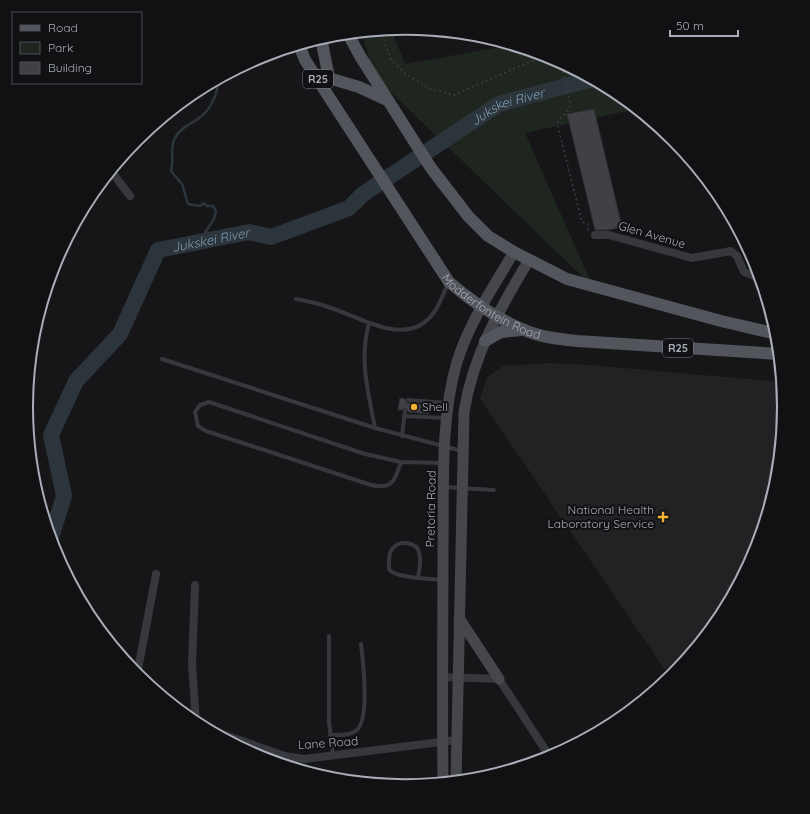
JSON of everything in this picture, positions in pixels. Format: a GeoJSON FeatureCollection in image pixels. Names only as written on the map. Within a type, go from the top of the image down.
{"type":"FeatureCollection","features":[{"type":"Feature","properties":{"kind":"main road"},"geometry":{"type":"LineString","coordinates":[[351,39],[430,168],[468,216],[488,236],[514,252],[567,279],[721,321],[770,332]]}},
{"type":"Feature","properties":{"kind":"main road"},"geometry":{"type":"LineString","coordinates":[[346,40],[360,56]]}},
{"type":"Feature","properties":{"kind":"main road"},"geometry":{"type":"LineString","coordinates":[[323,44],[329,78]]}},
{"type":"Feature","properties":{"kind":"main road","name":"Modderfontein Road"},"geometry":{"type":"LineString","coordinates":[[301,50],[305,60],[395,196],[449,282],[481,306],[522,330],[547,337],[576,341],[773,354]]}},
{"type":"Feature","properties":{"kind":"main road","name":"R25"},"geometry":{"type":"LineString","coordinates":[[315,74],[359,87],[388,100]]}},
{"type":"Feature","properties":{"kind":"main road","name":"Pretoria Road"},"geometry":{"type":"LineString","coordinates":[[443,777],[442,677],[444,487],[448,403],[458,361],[481,306],[514,252]]}},
{"type":"Feature","properties":{"kind":"main road"},"geometry":{"type":"LineString","coordinates":[[456,776],[462,451],[467,390],[474,366],[496,315],[529,260]]}},
{"type":"Feature","properties":{"kind":"main road"},"geometry":{"type":"LineString","coordinates":[[485,340],[501,332],[522,330]]}},
{"type":"Feature","properties":{"kind":"main road"},"geometry":{"type":"LineString","coordinates":[[443,580],[459,580]]}},
{"type":"Feature","properties":{"kind":"main road"},"geometry":{"type":"LineString","coordinates":[[459,617],[499,679]]}},
{"type":"Feature","properties":{"kind":"street"},"geometry":{"type":"LineString","coordinates":[[114,175],[130,196]]}},
{"type":"Feature","properties":{"kind":"street","name":"Glen Avenue"},"geometry":{"type":"LineString","coordinates":[[595,235],[609,235],[692,258],[732,251],[744,272],[753,275]]}},
{"type":"Feature","properties":{"kind":"street"},"geometry":{"type":"LineString","coordinates":[[139,666],[156,574]]}},
{"type":"Feature","properties":{"kind":"street"},"geometry":{"type":"LineString","coordinates":[[194,585],[192,664],[195,714]]}},
{"type":"Feature","properties":{"kind":"street"},"geometry":{"type":"LineString","coordinates":[[442,677],[499,679],[546,751]]}},
{"type":"Feature","properties":{"kind":"street","name":"Lane Road"},"geometry":{"type":"LineString","coordinates":[[237,739],[285,756],[304,759],[457,740]]}},
{"type":"Feature","properties":{"kind":"lane"},"geometry":{"type":"LineString","coordinates":[[296,299],[333,308],[369,323],[400,329],[408,329],[422,324],[439,305],[449,282]]}},
{"type":"Feature","properties":{"kind":"lane"},"geometry":{"type":"LineString","coordinates":[[369,323],[364,341],[364,368],[375,428]]}},
{"type":"Feature","properties":{"kind":"lane"},"geometry":{"type":"LineString","coordinates":[[162,359],[375,428],[462,451]]}},
{"type":"Feature","properties":{"kind":"lane"},"geometry":{"type":"LineString","coordinates":[[408,400],[448,403]]}},
{"type":"Feature","properties":{"kind":"lane"},"geometry":{"type":"LineString","coordinates":[[401,462],[395,479],[390,485],[382,487],[371,485],[206,431],[198,426],[195,412],[200,405],[209,402],[365,454],[401,462],[445,463]]}},
{"type":"Feature","properties":{"kind":"lane"},"geometry":{"type":"LineString","coordinates":[[402,436],[405,411]]}},
{"type":"Feature","properties":{"kind":"lane"},"geometry":{"type":"LineString","coordinates":[[404,416],[447,418]]}},
{"type":"Feature","properties":{"kind":"lane"},"geometry":{"type":"LineString","coordinates":[[444,487],[494,490]]}},
{"type":"Feature","properties":{"kind":"lane"},"geometry":{"type":"LineString","coordinates":[[418,578],[420,561],[419,551],[415,546],[405,542],[394,547],[390,552],[390,572],[393,574],[418,578],[443,580]]}},
{"type":"Feature","properties":{"kind":"lane"},"geometry":{"type":"LineString","coordinates":[[329,636],[330,735],[333,756]]}},
{"type":"Feature","properties":{"kind":"lane"},"geometry":{"type":"LineString","coordinates":[[330,735],[349,734],[358,729],[361,724],[364,698],[361,644]]}},
{"type":"Feature","properties":{"kind":"path"},"geometry":{"type":"LineString","coordinates":[[382,36],[392,61],[407,75],[431,89],[454,95],[538,60]]}},
{"type":"Feature","properties":{"kind":"path"},"geometry":{"type":"LineString","coordinates":[[562,70],[570,108],[557,123],[580,219],[588,224],[587,230],[589,233],[595,235]]}},
{"type":"Feature","properties":{"kind":"shaded area","name":"National Health Laboratory Service"},"geometry":{"type":"Polygon","coordinates":[[[547,363],[591,365],[776,381],[777,407],[774,456],[764,503],[749,549],[739,572],[714,614],[685,652],[666,672],[480,399],[487,377],[503,366],[547,363]]]}},
{"type":"Feature","properties":{"kind":"green space"},"geometry":{"type":"Polygon","coordinates":[[[394,35],[405,64],[498,47],[525,55],[570,73],[612,98],[629,111],[525,133],[593,287],[374,76],[363,37],[394,35]]]}},
{"type":"Feature","properties":{"kind":"building"},"geometry":{"type":"Polygon","coordinates":[[[594,109],[622,227],[608,230],[595,230],[567,114],[594,109]]]}},
{"type":"Feature","properties":{"kind":"building"},"geometry":{"type":"Polygon","coordinates":[[[400,398],[405,399],[407,403],[430,405],[428,414],[408,412],[406,408],[398,410],[400,398]]]}},
{"type":"Feature","properties":{"kind":"waterway","name":"Jukskei River"},"geometry":{"type":"LineString","coordinates":[[54,529],[64,496],[51,435],[76,381],[120,334],[158,250],[249,232],[271,237],[349,208],[363,194],[499,104],[584,81]]}},
{"type":"Feature","properties":{"kind":"waterway"},"geometry":{"type":"LineString","coordinates":[[199,242],[214,219],[216,211],[213,206],[207,206],[204,203],[200,206],[188,204],[182,184],[171,171],[172,148],[174,140],[180,131],[204,114],[214,98],[218,86]]}},
{"type":"Feature","properties":{"kind":"place","name":"Shell"},"geometry":{"type":"Point","coordinates":[414,407]}},
{"type":"Feature","properties":{"kind":"place","name":"National Health Laboratory Service"},"geometry":{"type":"Point","coordinates":[663,517]}}]}
